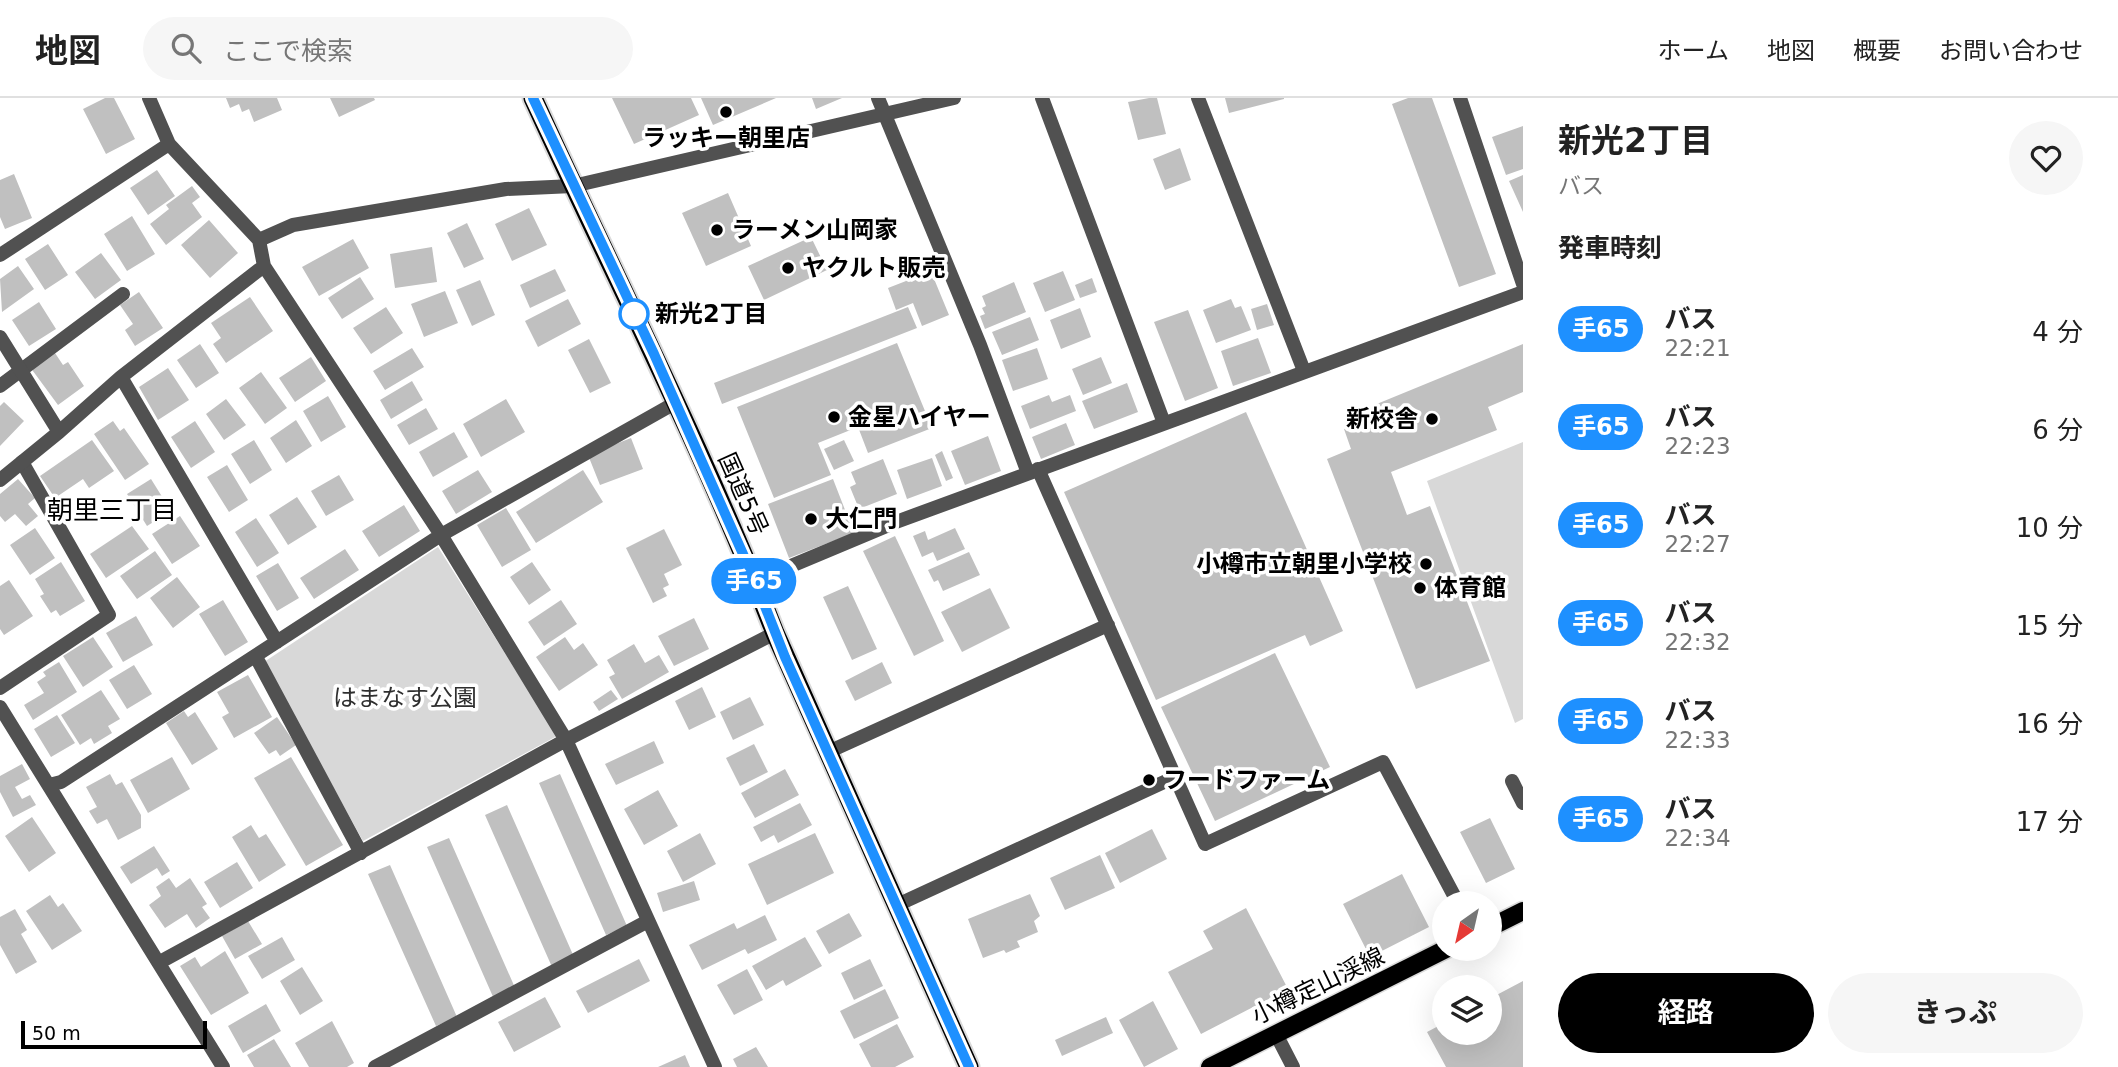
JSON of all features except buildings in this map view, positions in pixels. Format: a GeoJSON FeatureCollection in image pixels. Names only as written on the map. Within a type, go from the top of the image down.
{"type":"FeatureCollection","features":[{"type":"Feature","properties":{"kind":"highway","name":"国道5号"},"geometry":{"type":"LineString","coordinates":[[533,98],[675,403],[969,1067]]}},
{"type":"Feature","properties":{"kind":"main road"},"geometry":{"type":"LineString","coordinates":[[1502,922],[1523,911]]}},
{"type":"Feature","properties":{"kind":"main road","name":"小樽定山渓線"},"geometry":{"type":"LineString","coordinates":[[1210,1067],[1432,956]]}},
{"type":"Feature","properties":{"kind":"street"},"geometry":{"type":"LineString","coordinates":[[149,98],[169,144],[259,240],[264,266],[441,535],[566,740],[715,1067]]}},
{"type":"Feature","properties":{"kind":"street"},"geometry":{"type":"LineString","coordinates":[[878,98],[1033,471],[1108,625],[1205,844],[1383,762],[1452,891]]}},
{"type":"Feature","properties":{"kind":"street"},"geometry":{"type":"LineString","coordinates":[[259,240],[293,225],[506,189],[573,186],[954,98]]}},
{"type":"Feature","properties":{"kind":"street"},"geometry":{"type":"LineString","coordinates":[[1042,98],[1164,423]]}},
{"type":"Feature","properties":{"kind":"street"},"geometry":{"type":"LineString","coordinates":[[1198,98],[1304,371]]}},
{"type":"Feature","properties":{"kind":"street"},"geometry":{"type":"LineString","coordinates":[[1460,98],[1523,284]]}},
{"type":"Feature","properties":{"kind":"street"},"geometry":{"type":"LineString","coordinates":[[0,255],[169,144]]}},
{"type":"Feature","properties":{"kind":"street"},"geometry":{"type":"LineString","coordinates":[[0,480],[121,377],[264,266]]}},
{"type":"Feature","properties":{"kind":"street"},"geometry":{"type":"LineString","coordinates":[[755,581],[896,522],[1523,292]]}},
{"type":"Feature","properties":{"kind":"street"},"geometry":{"type":"LineString","coordinates":[[0,386],[123,294]]}},
{"type":"Feature","properties":{"kind":"street"},"geometry":{"type":"LineString","coordinates":[[0,337],[59,432]]}},
{"type":"Feature","properties":{"kind":"street"},"geometry":{"type":"LineString","coordinates":[[121,377],[277,642]]}},
{"type":"Feature","properties":{"kind":"street"},"geometry":{"type":"LineString","coordinates":[[50,785],[61,782],[441,535],[675,403]]}},
{"type":"Feature","properties":{"kind":"street"},"geometry":{"type":"LineString","coordinates":[[0,688],[109,615],[22,462]]}},
{"type":"Feature","properties":{"kind":"street"},"geometry":{"type":"LineString","coordinates":[[828,752],[1108,625]]}},
{"type":"Feature","properties":{"kind":"street"},"geometry":{"type":"LineString","coordinates":[[160,962],[566,740],[775,633]]}},
{"type":"Feature","properties":{"kind":"street"},"geometry":{"type":"LineString","coordinates":[[256,657],[361,853]]}},
{"type":"Feature","properties":{"kind":"street"},"geometry":{"type":"LineString","coordinates":[[0,707],[223,1067]]}},
{"type":"Feature","properties":{"kind":"street"},"geometry":{"type":"LineString","coordinates":[[897,905],[1175,776]]}},
{"type":"Feature","properties":{"kind":"street"},"geometry":{"type":"LineString","coordinates":[[1512,781],[1523,803]]}},
{"type":"Feature","properties":{"kind":"street"},"geometry":{"type":"LineString","coordinates":[[375,1067],[648,922]]}},
{"type":"Feature","properties":{"kind":"street"},"geometry":{"type":"LineString","coordinates":[[1276,1034],[1293,1067]]}},
{"type":"Feature","properties":{"kind":"green space"},"geometry":{"type":"Polygon","coordinates":[[[1523,442],[1523,719],[1515,723],[1427,481],[1523,442]]]}},
{"type":"Feature","properties":{"kind":"green space","name":"はまなす公園"},"geometry":{"type":"Polygon","coordinates":[[[438,547],[557,736],[363,841],[264,662],[438,547]]]}},
{"type":"Feature","properties":{"kind":"bus line","name":"手65"},"geometry":{"type":"LineString","coordinates":[[533,98],[654,354],[755,581],[785,657],[969,1067]]}},
{"type":"Feature","properties":{"kind":"place","name":"ラッキー朝里店"},"geometry":{"type":"Point","coordinates":[726,112]}},
{"type":"Feature","properties":{"kind":"place","name":"ラーメン山岡家"},"geometry":{"type":"Point","coordinates":[717,230]}},
{"type":"Feature","properties":{"kind":"place","name":"ヤクルト販売"},"geometry":{"type":"Point","coordinates":[788,268]}},
{"type":"Feature","properties":{"kind":"place","name":"新光2丁目"},"geometry":{"type":"Point","coordinates":[634,314]}},
{"type":"Feature","properties":{"kind":"place","name":"金星ハイヤー"},"geometry":{"type":"Point","coordinates":[834,417]}},
{"type":"Feature","properties":{"kind":"place","name":"新校舎"},"geometry":{"type":"Point","coordinates":[1432,419]}},
{"type":"Feature","properties":{"kind":"place","name":"大仁門"},"geometry":{"type":"Point","coordinates":[811,519]}},
{"type":"Feature","properties":{"kind":"place","name":"小樽市立朝里小学校"},"geometry":{"type":"Point","coordinates":[1426,564]}},
{"type":"Feature","properties":{"kind":"place","name":"体育館"},"geometry":{"type":"Point","coordinates":[1420,588]}},
{"type":"Feature","properties":{"kind":"place","name":"フードファーム"},"geometry":{"type":"Point","coordinates":[1149,780]}},
{"type":"Feature","properties":{"kind":"district","name":"朝里三丁目"},"geometry":{"type":"Point","coordinates":[112,510]}}]}
